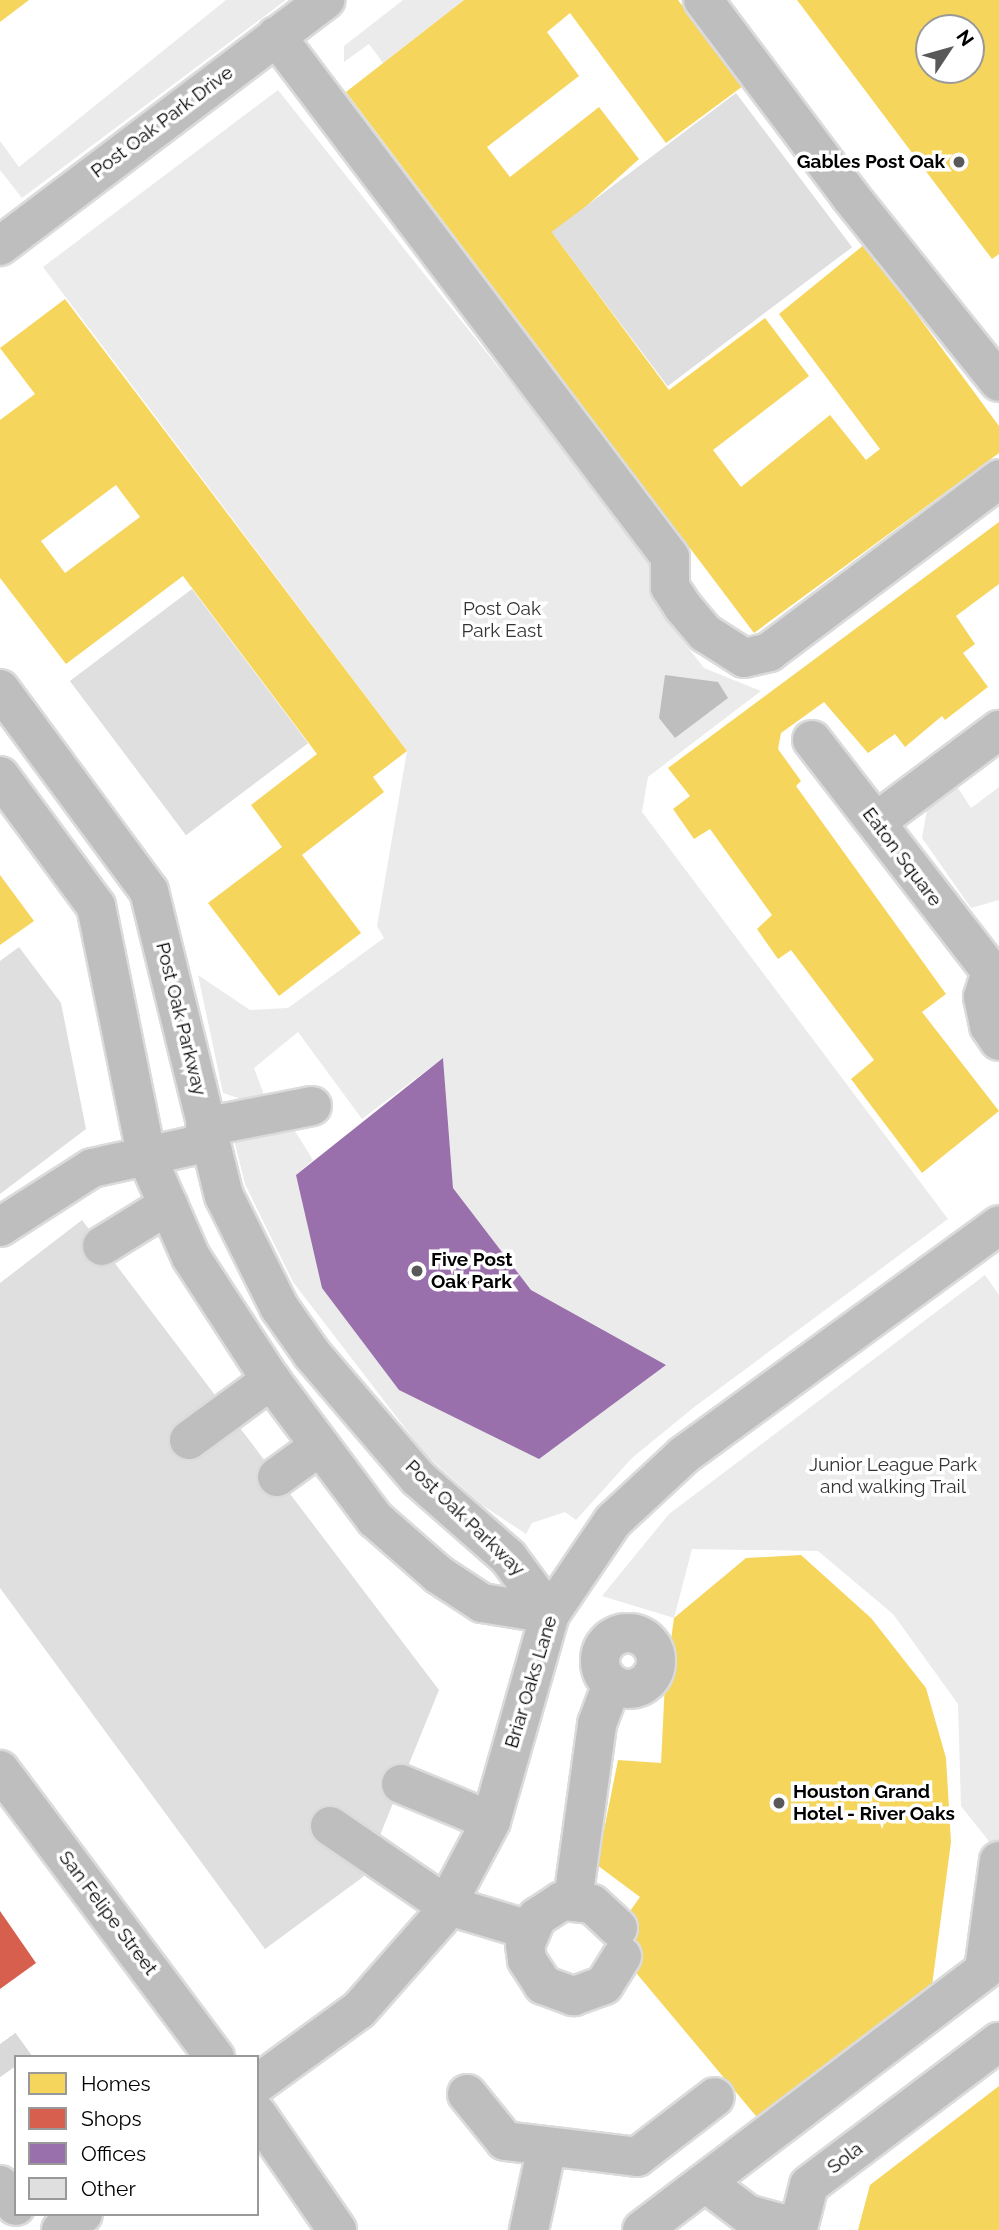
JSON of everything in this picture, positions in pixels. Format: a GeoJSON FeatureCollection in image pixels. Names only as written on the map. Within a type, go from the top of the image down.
{"type":"FeatureCollection","features":[{"type":"Feature","properties":{"kind":"street","name":"Post Oak Park Drive"},"geometry":{"type":"LineString","coordinates":[[0,246],[325,0]]}},
{"type":"Feature","properties":{"kind":"street"},"geometry":{"type":"LineString","coordinates":[[703,0],[850,197],[999,382]]}},
{"type":"Feature","properties":{"kind":"street"},"geometry":{"type":"LineString","coordinates":[[276,36],[670,557],[670,587],[683,607],[705,633],[744,658],[769,652],[999,479]]}},
{"type":"Feature","properties":{"kind":"street","name":"Post Oak Parkway"},"geometry":{"type":"LineString","coordinates":[[0,689],[149,891],[200,1087],[208,1134],[224,1196],[279,1307],[312,1354],[418,1478],[522,1572],[546,1624]]}},
{"type":"Feature","properties":{"kind":"street"},"geometry":{"type":"LineString","coordinates":[[876,822],[999,730]]}},
{"type":"Feature","properties":{"kind":"street","name":"Eaton Square"},"geometry":{"type":"LineString","coordinates":[[812,740],[991,961],[983,997],[989,1026],[999,1041]]}},
{"type":"Feature","properties":{"kind":"street","name":"Post Oak Parkway"},"geometry":{"type":"LineString","coordinates":[[0,776],[96,906],[146,1155],[191,1257],[271,1380],[375,1519],[439,1575],[482,1603],[546,1624]]}},
{"type":"Feature","properties":{"kind":"street"},"geometry":{"type":"LineString","coordinates":[[0,1227],[92,1168],[146,1155],[208,1134],[312,1106]]}},
{"type":"Feature","properties":{"kind":"street"},"geometry":{"type":"LineString","coordinates":[[102,1246],[168,1205]]}},
{"type":"Feature","properties":{"kind":"street","name":"Briar Oaks Lane"},"geometry":{"type":"LineString","coordinates":[[259,2083],[359,2010],[446,1905],[491,1821],[546,1624],[613,1521],[684,1455],[999,1225]]}},
{"type":"Feature","properties":{"kind":"street"},"geometry":{"type":"LineString","coordinates":[[189,1440],[271,1380]]}},
{"type":"Feature","properties":{"kind":"street"},"geometry":{"type":"LineString","coordinates":[[277,1477],[320,1446]]}},
{"type":"Feature","properties":{"kind":"street"},"geometry":{"type":"LineString","coordinates":[[546,1624],[607,1667],[573,1900]]}},
{"type":"Feature","properties":{"kind":"street","name":"San Felipe Street"},"geometry":{"type":"LineString","coordinates":[[0,1770],[214,2055]]}},
{"type":"Feature","properties":{"kind":"street"},"geometry":{"type":"LineString","coordinates":[[401,1784],[491,1821]]}},
{"type":"Feature","properties":{"kind":"street"},"geometry":{"type":"LineString","coordinates":[[330,1826],[446,1905],[529,1930]]}},
{"type":"Feature","properties":{"kind":"street"},"geometry":{"type":"LineString","coordinates":[[642,2230],[764,2140],[984,1970],[999,1861]]}},
{"type":"Feature","properties":{"kind":"street"},"geometry":{"type":"LineString","coordinates":[[573,1900],[605,1911],[620,1942],[604,1985],[590,1993],[557,1993],[543,1985],[527,1960],[529,1930],[548,1906],[573,1900]]}},
{"type":"Feature","properties":{"kind":"street","name":"Sola"},"geometry":{"type":"LineString","coordinates":[[706,2183],[747,2214],[798,2229],[808,2185],[999,2042]]}},
{"type":"Feature","properties":{"kind":"street"},"geometry":{"type":"LineString","coordinates":[[467,2094],[505,2141],[637,2157],[715,2097]]}},
{"type":"Feature","properties":{"kind":"street"},"geometry":{"type":"LineString","coordinates":[[259,2117],[337,2230]]}},
{"type":"Feature","properties":{"kind":"street"},"geometry":{"type":"LineString","coordinates":[[529,2230],[547,2147]]}},
{"type":"Feature","properties":{"kind":"street"},"geometry":{"type":"LineString","coordinates":[[0,2185],[14,2203]]}},
{"type":"Feature","properties":{"kind":"street"},"geometry":{"type":"LineString","coordinates":[[61,2230],[80,2216]]}},
{"type":"Feature","properties":{"kind":"green space"},"geometry":{"type":"Polygon","coordinates":[[[226,0],[286,0],[22,198],[0,170],[0,141],[19,167],[226,0]]]}},
{"type":"Feature","properties":{"kind":"green space"},"geometry":{"type":"Polygon","coordinates":[[[403,0],[464,0],[383,63],[369,44],[344,62],[344,46],[403,0]]]}},
{"type":"Feature","properties":{"kind":"green space","name":"Post Oak Park East"},"geometry":{"type":"Polygon","coordinates":[[[278,90],[649,557],[675,631],[704,668],[761,691],[648,777],[642,812],[948,1219],[693,1408],[632,1458],[576,1520],[565,1512],[532,1523],[526,1534],[482,1505],[425,1454],[293,1282],[245,1184],[233,1136],[290,1123],[313,1160],[296,1175],[531,1290],[453,1188],[443,1058],[362,1119],[298,1032],[254,1068],[269,1108],[223,1093],[198,975],[250,1010],[288,1008],[384,938],[377,926],[407,751],[43,267],[278,90]]]}},
{"type":"Feature","properties":{"kind":"green space"},"geometry":{"type":"Polygon","coordinates":[[[956,785],[971,808],[999,787],[999,900],[971,908],[922,838],[928,804],[956,785]]]}},
{"type":"Feature","properties":{"kind":"green space","name":"Junior League Park and walking Trail"},"geometry":{"type":"Polygon","coordinates":[[[985,1275],[999,1295],[999,1854],[961,1806],[958,1704],[893,1614],[818,1551],[692,1549],[674,1618],[602,1596],[669,1514],[985,1275]]]}},
{"type":"Feature","properties":{"kind":"shaded area"},"geometry":{"type":"Polygon","coordinates":[[[665,675],[718,682],[728,698],[675,738],[659,718],[665,675]]]}},
{"type":"Feature","properties":{"kind":"building: Homes"},"geometry":{"type":"Polygon","coordinates":[[[0,0],[29,0],[0,22],[0,0]]]}},
{"type":"Feature","properties":{"kind":"building: Homes"},"geometry":{"type":"Polygon","coordinates":[[[464,0],[678,0],[743,86],[666,143],[570,13],[547,32],[579,76],[487,147],[510,177],[599,107],[639,159],[554,235],[669,390],[765,318],[809,376],[713,450],[741,487],[830,415],[866,460],[880,449],[779,314],[865,244],[999,426],[999,453],[754,633],[346,92],[464,0]]]}},
{"type":"Feature","properties":{"kind":"building: Homes","name":"Gables Post Oak"},"geometry":{"type":"Polygon","coordinates":[[[797,0],[999,0],[999,254],[992,259],[797,0]]]}},
{"type":"Feature","properties":{"kind":"building: Homes"},"geometry":{"type":"Polygon","coordinates":[[[65,299],[407,751],[373,777],[384,792],[302,855],[361,933],[279,996],[208,903],[282,847],[251,805],[317,754],[183,576],[66,664],[0,578],[0,420],[35,394],[0,348],[65,299]],[[116,485],[41,541],[65,573],[140,517],[116,485]]]}},
{"type":"Feature","properties":{"kind":"building: Homes"},"geometry":{"type":"Polygon","coordinates":[[[999,522],[999,584],[956,616],[975,644],[963,653],[988,687],[945,720],[942,716],[905,747],[895,734],[868,753],[824,702],[781,733],[778,749],[801,781],[796,786],[946,994],[922,1012],[999,1111],[922,1173],[851,1079],[874,1060],[791,950],[778,959],[757,929],[772,915],[710,829],[694,839],[673,809],[690,796],[668,768],[999,522]]]}},
{"type":"Feature","properties":{"kind":"building: Homes"},"geometry":{"type":"Polygon","coordinates":[[[0,875],[34,921],[0,945],[0,875]]]}},
{"type":"Feature","properties":{"kind":"building: Homes","name":"Houston Grand Hotel - River Oaks"},"geometry":{"type":"Polygon","coordinates":[[[801,1555],[871,1618],[926,1688],[946,1758],[951,1842],[931,1993],[761,2122],[622,1956],[618,1928],[640,1897],[597,1865],[618,1760],[661,1763],[665,1682],[674,1618],[746,1558],[801,1555]]]}},
{"type":"Feature","properties":{"kind":"building: Homes"},"geometry":{"type":"Polygon","coordinates":[[[999,2086],[999,2230],[858,2230],[870,2185],[999,2086]]]}},
{"type":"Feature","properties":{"kind":"building: Shops"},"geometry":{"type":"Polygon","coordinates":[[[0,1911],[36,1963],[0,1989],[0,1911]]]}},
{"type":"Feature","properties":{"kind":"building: Offices","name":"Five Post Oak Park"},"geometry":{"type":"Polygon","coordinates":[[[443,1058],[453,1188],[531,1290],[666,1365],[539,1459],[399,1390],[322,1288],[296,1175],[443,1058]]]}},
{"type":"Feature","properties":{"kind":"building: Other"},"geometry":{"type":"Polygon","coordinates":[[[736,93],[852,247],[668,386],[552,232],[736,93]]]}},
{"type":"Feature","properties":{"kind":"building: Other"},"geometry":{"type":"Polygon","coordinates":[[[192,589],[308,743],[186,835],[70,681],[192,589]]]}},
{"type":"Feature","properties":{"kind":"building: Other"},"geometry":{"type":"Polygon","coordinates":[[[19,947],[61,1003],[86,1129],[0,1194],[0,961],[19,947]]]}},
{"type":"Feature","properties":{"kind":"building: Other"},"geometry":{"type":"Polygon","coordinates":[[[82,1220],[439,1690],[363,1877],[265,1949],[0,1588],[0,1283],[82,1220]]]}},
{"type":"Feature","properties":{"kind":"tunnel"},"geometry":{"type":"LineString","coordinates":[[0,2044],[14,2063]]}},
{"type":"Feature","properties":{"kind":"place","name":"Gables Post Oak"},"geometry":{"type":"Point","coordinates":[959,162]}},
{"type":"Feature","properties":{"kind":"place","name":"Five Post Oak Park"},"geometry":{"type":"Point","coordinates":[417,1271]}},
{"type":"Feature","properties":{"kind":"place","name":"Houston Grand Hotel - River Oaks"},"geometry":{"type":"Point","coordinates":[779,1803]}}]}
